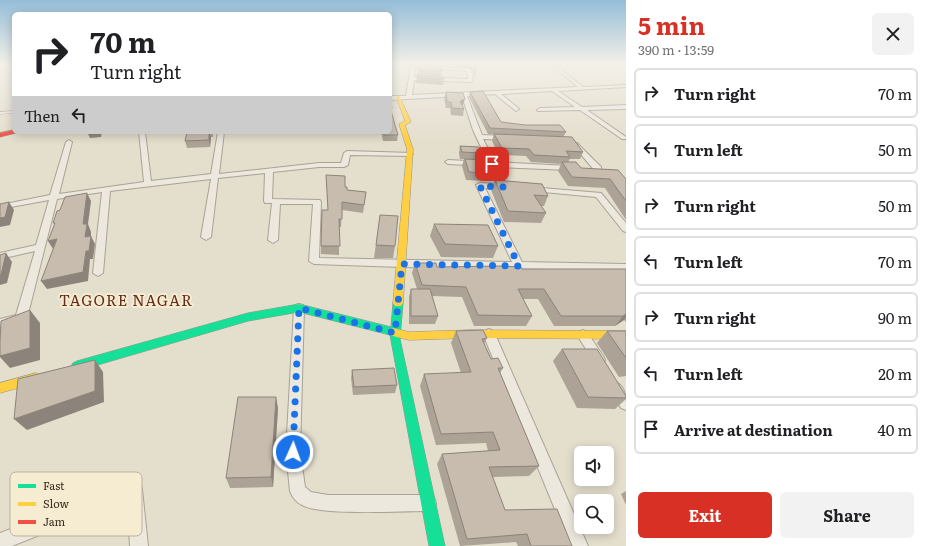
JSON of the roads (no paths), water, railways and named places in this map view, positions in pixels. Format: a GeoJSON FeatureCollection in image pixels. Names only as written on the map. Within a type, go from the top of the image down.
{"type":"FeatureCollection","features":[{"type":"Feature","properties":{"kind":"street"},"geometry":{"type":"LineString","coordinates":[[409,96],[410,89]]}},
{"type":"Feature","properties":{"kind":"street"},"geometry":{"type":"LineString","coordinates":[[437,546],[395,333],[402,264],[410,149],[402,124],[408,122],[394,97],[543,89]]}},
{"type":"Feature","properties":{"kind":"street"},"geometry":{"type":"LineString","coordinates":[[553,89],[624,138]]}},
{"type":"Feature","properties":{"kind":"street"},"geometry":{"type":"LineString","coordinates":[[495,92],[516,109]]}},
{"type":"Feature","properties":{"kind":"street"},"geometry":{"type":"LineString","coordinates":[[464,94],[479,137],[492,164],[507,187],[480,186],[519,266]]}},
{"type":"Feature","properties":{"kind":"street"},"geometry":{"type":"LineString","coordinates":[[540,110],[626,107]]}},
{"type":"Feature","properties":{"kind":"street"},"geometry":{"type":"LineString","coordinates":[[0,135],[12,132]]}},
{"type":"Feature","properties":{"kind":"street"},"geometry":{"type":"LineString","coordinates":[[142,134],[148,184]]}},
{"type":"Feature","properties":{"kind":"street"},"geometry":{"type":"LineString","coordinates":[[206,237],[221,134]]}},
{"type":"Feature","properties":{"kind":"street"},"geometry":{"type":"LineString","coordinates":[[479,137],[510,138]]}},
{"type":"Feature","properties":{"kind":"street"},"geometry":{"type":"LineString","coordinates":[[572,141],[598,169]]}},
{"type":"Feature","properties":{"kind":"street"},"geometry":{"type":"LineString","coordinates":[[0,323],[21,318],[69,142]]}},
{"type":"Feature","properties":{"kind":"street"},"geometry":{"type":"LineString","coordinates":[[0,207],[54,196],[148,184],[319,165],[344,165],[347,153],[410,154]]}},
{"type":"Feature","properties":{"kind":"street"},"geometry":{"type":"LineString","coordinates":[[448,162],[569,168]]}},
{"type":"Feature","properties":{"kind":"street"},"geometry":{"type":"LineString","coordinates":[[269,171],[268,201],[317,202],[314,261],[402,264],[626,267]]}},
{"type":"Feature","properties":{"kind":"street"},"geometry":{"type":"LineString","coordinates":[[527,189],[598,195],[626,230]]}},
{"type":"Feature","properties":{"kind":"street"},"geometry":{"type":"LineString","coordinates":[[98,273],[106,190]]}},
{"type":"Feature","properties":{"kind":"street"},"geometry":{"type":"LineString","coordinates":[[273,240],[276,201]]}},
{"type":"Feature","properties":{"kind":"street"},"geometry":{"type":"LineString","coordinates":[[0,256],[40,247]]}},
{"type":"Feature","properties":{"kind":"street"},"geometry":{"type":"LineString","coordinates":[[299,308],[293,452],[298,491],[307,499],[328,503],[428,503]]}},
{"type":"Feature","properties":{"kind":"street"},"geometry":{"type":"LineString","coordinates":[[69,368],[248,317],[299,308],[409,336],[489,334],[626,335]]}},
{"type":"Feature","properties":{"kind":"street"},"geometry":{"type":"LineString","coordinates":[[489,334],[579,546]]}},
{"type":"Feature","properties":{"kind":"street"},"geometry":{"type":"LineString","coordinates":[[583,335],[626,404]]}},
{"type":"Feature","properties":{"kind":"street"},"geometry":{"type":"LineString","coordinates":[[0,388],[46,375]]}},
{"type":"Feature","properties":{"kind":"street"},"geometry":{"type":"LineString","coordinates":[[0,542],[15,536]]}},
{"type":"Feature","properties":{"kind":"street"},"geometry":{"type":"LineString","coordinates":[[138,536],[139,546]]}},
{"type":"Feature","properties":{"kind":"lane"},"geometry":{"type":"LineString","coordinates":[[0,113],[12,112]]}},
{"type":"Feature","properties":{"kind":"district","name":"TAGORE NAGAR"},"geometry":{"type":"Point","coordinates":[126,301]}}]}
